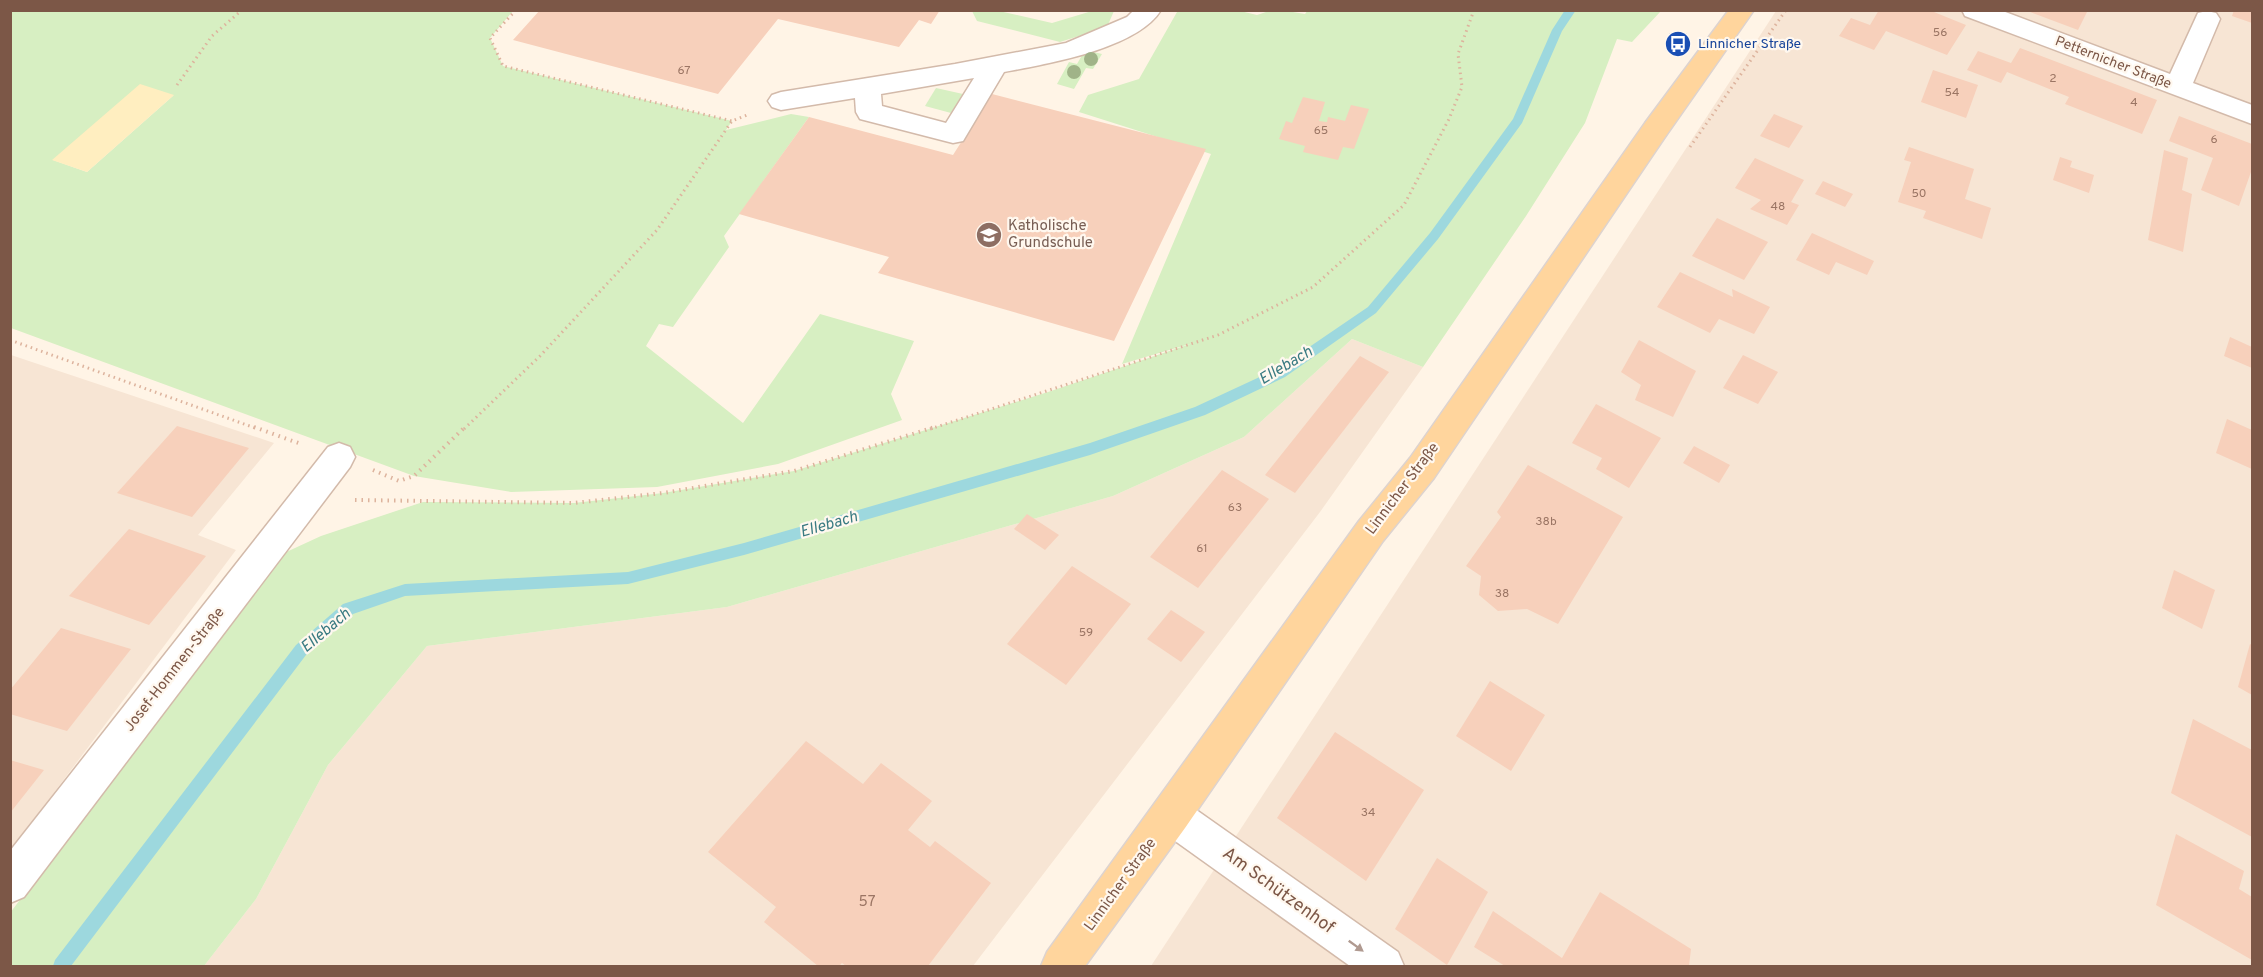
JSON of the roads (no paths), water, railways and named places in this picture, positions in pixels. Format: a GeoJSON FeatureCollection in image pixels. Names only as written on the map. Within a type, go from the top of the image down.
{"type":"FeatureCollection","features":[{"type":"Feature","properties":{"kind":"main road","name":"Linnicher Straße"},"geometry":{"type":"LineString","coordinates":[[1061,966],[1171,815],[1371,531],[1422,468],[1648,140],[1742,10]]}},
{"type":"Feature","properties":{"kind":"street"},"geometry":{"type":"LineString","coordinates":[[781,101],[1072,50],[1136,23],[1149,10]]}},
{"type":"Feature","properties":{"kind":"street","name":"Petternicher Straße"},"geometry":{"type":"LineString","coordinates":[[1974,10],[2253,115]]}},
{"type":"Feature","properties":{"kind":"street"},"geometry":{"type":"LineString","coordinates":[[2178,87],[2207,19]]}},
{"type":"Feature","properties":{"kind":"street"},"geometry":{"type":"LineString","coordinates":[[867,86],[868,112],[953,134],[995,65]]}},
{"type":"Feature","properties":{"kind":"street","name":"Josef-Hommen-Straße"},"geometry":{"type":"LineString","coordinates":[[10,883],[339,457]]}},
{"type":"Feature","properties":{"kind":"street","name":"Am Schützenhof"},"geometry":{"type":"LineString","coordinates":[[1171,815],[1384,966]]}},
{"type":"Feature","properties":{"kind":"waterway","name":"Ellebach"},"geometry":{"type":"LineString","coordinates":[[61,966],[301,650],[348,609],[405,590],[628,578],[744,549],[1090,449],[1200,411],[1281,373],[1372,310],[1434,236],[1518,120],[1557,30],[1571,10]]}},
{"type":"Feature","properties":{"kind":"place","name":"Linnicher Straße"},"geometry":{"type":"Point","coordinates":[1678,44]}},
{"type":"Feature","properties":{"kind":"place","name":"Katholische Grundschule"},"geometry":{"type":"Point","coordinates":[989,235]}}]}
